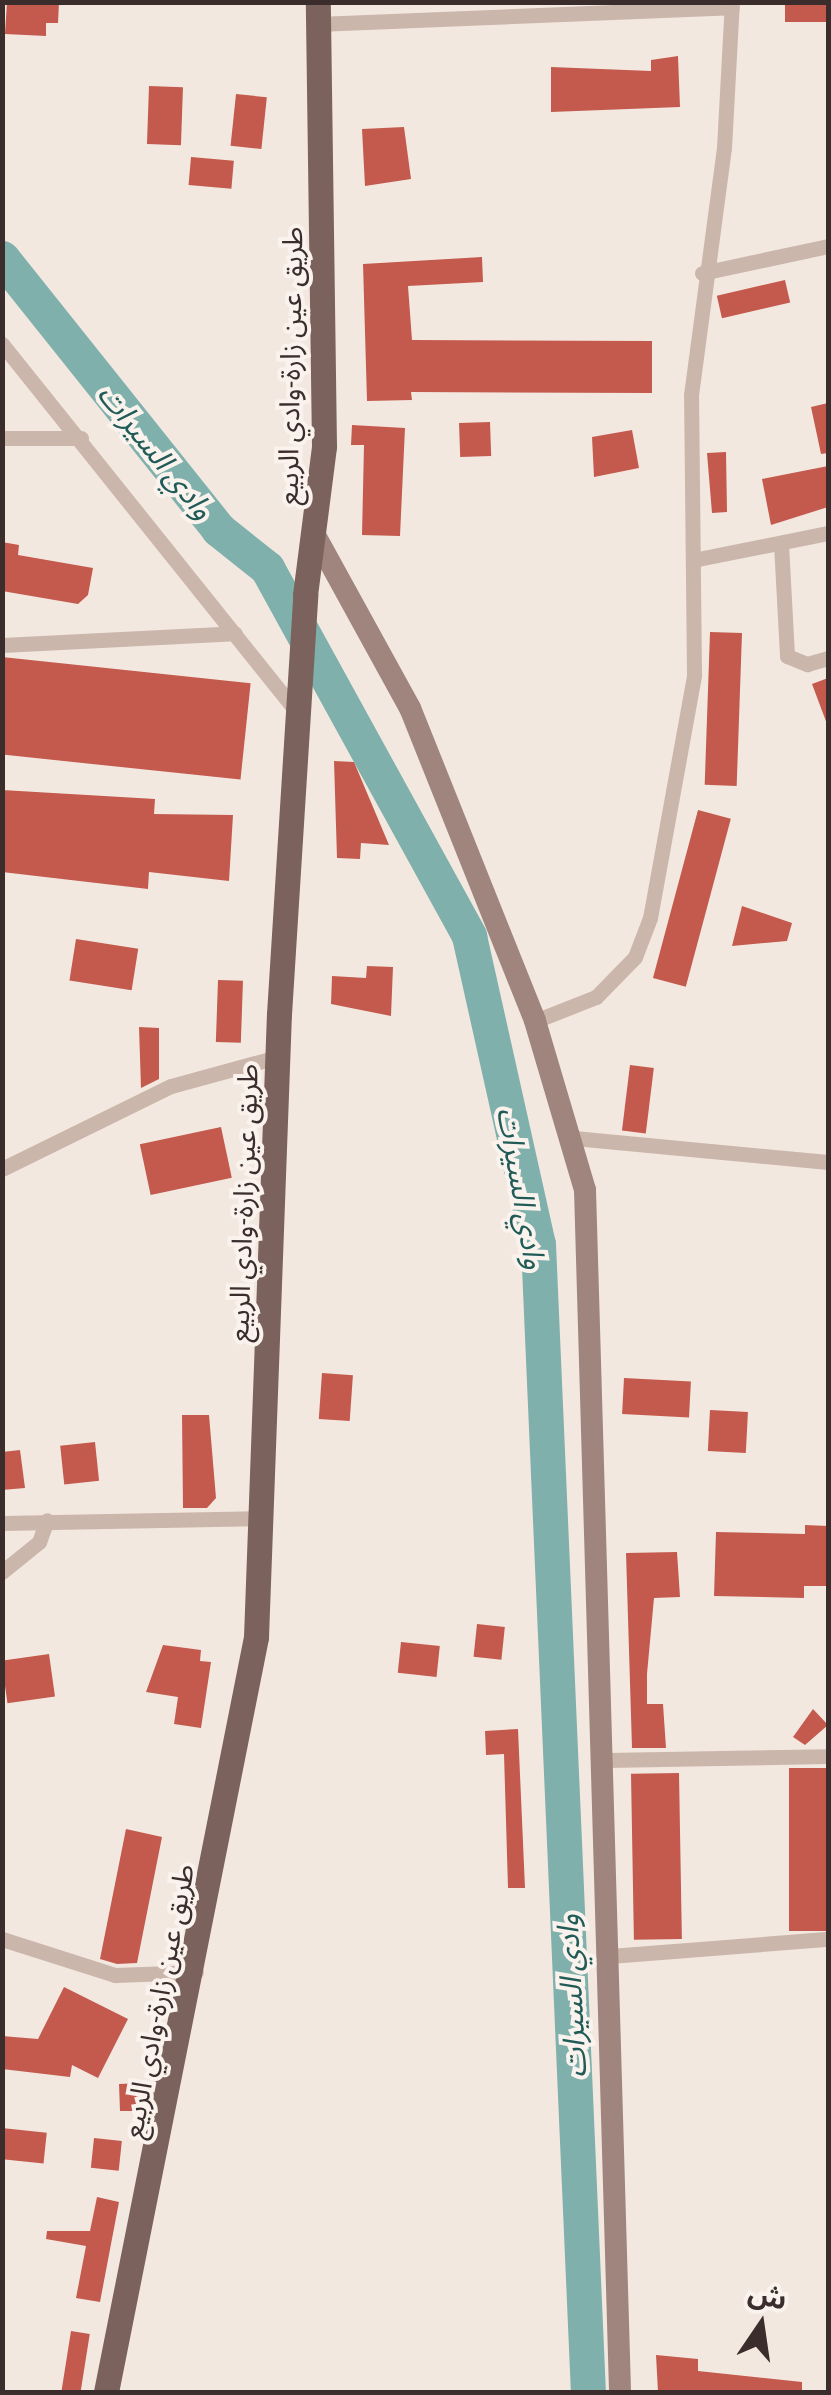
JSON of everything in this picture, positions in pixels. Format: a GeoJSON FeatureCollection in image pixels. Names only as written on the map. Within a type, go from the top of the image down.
{"type":"FeatureCollection","features":[{"type":"Feature","properties":{"kind":"main road","name":"طريق عين زارة-وادي الربيع"},"geometry":{"type":"LineString","coordinates":[[106,2392],[196,1972],[256,1637],[264,1518],[277,1057],[305,595],[316,539],[324,427],[317,13]]}},
{"type":"Feature","properties":{"kind":"main road"},"geometry":{"type":"LineString","coordinates":[[316,539],[410,708],[535,1021],[574,1138],[591,1232],[620,2392]]}},
{"type":"Feature","properties":{"kind":"street"},"geometry":{"type":"LineString","coordinates":[[317,13],[732,5],[724,148],[702,273],[691,395],[694,676],[650,918],[634,957],[596,997],[535,1021]]}},
{"type":"Feature","properties":{"kind":"street"},"geometry":{"type":"LineString","coordinates":[[702,273],[828,246]]}},
{"type":"Feature","properties":{"kind":"street"},"geometry":{"type":"LineString","coordinates":[[2,344],[82,438],[298,713]]}},
{"type":"Feature","properties":{"kind":"street"},"geometry":{"type":"LineString","coordinates":[[2,438],[82,438]]}},
{"type":"Feature","properties":{"kind":"street"},"geometry":{"type":"LineString","coordinates":[[693,560],[828,533]]}},
{"type":"Feature","properties":{"kind":"street"},"geometry":{"type":"LineString","coordinates":[[781,544],[787,656],[808,664],[828,658]]}},
{"type":"Feature","properties":{"kind":"street"},"geometry":{"type":"LineString","coordinates":[[2,644],[235,634]]}},
{"type":"Feature","properties":{"kind":"street"},"geometry":{"type":"LineString","coordinates":[[2,1169],[172,1086],[277,1057]]}},
{"type":"Feature","properties":{"kind":"street"},"geometry":{"type":"LineString","coordinates":[[574,1138],[828,1162]]}},
{"type":"Feature","properties":{"kind":"street"},"geometry":{"type":"LineString","coordinates":[[2,1523],[264,1518]]}},
{"type":"Feature","properties":{"kind":"street"},"geometry":{"type":"LineString","coordinates":[[2,1572],[39,1542],[46,1520]]}},
{"type":"Feature","properties":{"kind":"street"},"geometry":{"type":"LineString","coordinates":[[606,1760],[828,1756]]}},
{"type":"Feature","properties":{"kind":"street"},"geometry":{"type":"LineString","coordinates":[[2,1939],[115,1974],[196,1972]]}},
{"type":"Feature","properties":{"kind":"street"},"geometry":{"type":"LineString","coordinates":[[610,1956],[828,1939]]}},
{"type":"Feature","properties":{"kind":"building"},"geometry":{"type":"Polygon","coordinates":[[[7,2],[59,2],[58,23],[46,23],[46,36],[5,34],[7,2]]]}},
{"type":"Feature","properties":{"kind":"building"},"geometry":{"type":"Polygon","coordinates":[[[785,2],[828,2],[828,22],[785,22],[785,2]]]}},
{"type":"Feature","properties":{"kind":"building"},"geometry":{"type":"Polygon","coordinates":[[[678,56],[680,107],[551,112],[551,67],[651,71],[651,60],[678,56]]]}},
{"type":"Feature","properties":{"kind":"building"},"geometry":{"type":"Polygon","coordinates":[[[149,86],[183,87],[181,145],[147,144],[149,86]]]}},
{"type":"Feature","properties":{"kind":"building"},"geometry":{"type":"Polygon","coordinates":[[[236,94],[267,97],[261,149],[231,146],[236,94]]]}},
{"type":"Feature","properties":{"kind":"building"},"geometry":{"type":"Polygon","coordinates":[[[404,127],[411,179],[365,186],[362,129],[404,127]]]}},
{"type":"Feature","properties":{"kind":"building"},"geometry":{"type":"Polygon","coordinates":[[[191,157],[234,161],[231,189],[189,185],[191,157]]]}},
{"type":"Feature","properties":{"kind":"building"},"geometry":{"type":"Polygon","coordinates":[[[482,257],[483,282],[408,286],[412,340],[652,341],[652,393],[411,392],[412,400],[367,401],[363,264],[482,257]]]}},
{"type":"Feature","properties":{"kind":"building"},"geometry":{"type":"Polygon","coordinates":[[[785,280],[790,302],[722,318],[717,296],[785,280]]]}},
{"type":"Feature","properties":{"kind":"building"},"geometry":{"type":"Polygon","coordinates":[[[828,403],[828,453],[821,454],[811,407],[828,403]]]}},
{"type":"Feature","properties":{"kind":"building"},"geometry":{"type":"Polygon","coordinates":[[[490,422],[491,456],[460,457],[459,423],[490,422]]]}},
{"type":"Feature","properties":{"kind":"building"},"geometry":{"type":"Polygon","coordinates":[[[352,425],[405,428],[400,536],[362,535],[364,445],[351,445],[352,425]]]}},
{"type":"Feature","properties":{"kind":"building"},"geometry":{"type":"Polygon","coordinates":[[[632,430],[639,468],[594,477],[592,437],[632,430]]]}},
{"type":"Feature","properties":{"kind":"building"},"geometry":{"type":"Polygon","coordinates":[[[726,452],[727,512],[712,513],[707,453],[726,452]]]}},
{"type":"Feature","properties":{"kind":"building"},"geometry":{"type":"Polygon","coordinates":[[[828,466],[828,507],[771,525],[762,479],[828,466]]]}},
{"type":"Feature","properties":{"kind":"building"},"geometry":{"type":"Polygon","coordinates":[[[2,542],[19,545],[18,555],[93,568],[88,595],[78,604],[2,591],[2,542]]]}},
{"type":"Feature","properties":{"kind":"building"},"geometry":{"type":"Polygon","coordinates":[[[710,632],[742,633],[737,786],[705,785],[710,632]]]}},
{"type":"Feature","properties":{"kind":"building"},"geometry":{"type":"Polygon","coordinates":[[[2,657],[251,683],[240,780],[2,755],[2,657]]]}},
{"type":"Feature","properties":{"kind":"building"},"geometry":{"type":"Polygon","coordinates":[[[828,678],[828,724],[827,724],[812,684],[828,678]]]}},
{"type":"Feature","properties":{"kind":"building"},"geometry":{"type":"Polygon","coordinates":[[[334,761],[354,762],[389,845],[361,843],[360,859],[337,858],[334,761]]]}},
{"type":"Feature","properties":{"kind":"building"},"geometry":{"type":"Polygon","coordinates":[[[2,790],[155,799],[154,814],[233,815],[229,881],[149,872],[148,889],[2,872],[2,790]]]}},
{"type":"Feature","properties":{"kind":"building"},"geometry":{"type":"Polygon","coordinates":[[[698,810],[731,819],[686,987],[653,978],[698,810]]]}},
{"type":"Feature","properties":{"kind":"building"},"geometry":{"type":"Polygon","coordinates":[[[742,906],[792,923],[787,941],[732,946],[742,906]]]}},
{"type":"Feature","properties":{"kind":"building"},"geometry":{"type":"Polygon","coordinates":[[[76,939],[138,949],[132,990],[69,980],[76,939]]]}},
{"type":"Feature","properties":{"kind":"building"},"geometry":{"type":"Polygon","coordinates":[[[367,966],[393,967],[391,1016],[331,1004],[332,976],[366,978],[367,966]]]}},
{"type":"Feature","properties":{"kind":"building"},"geometry":{"type":"Polygon","coordinates":[[[218,980],[243,981],[241,1043],[216,1042],[218,980]]]}},
{"type":"Feature","properties":{"kind":"building"},"geometry":{"type":"Polygon","coordinates":[[[139,1027],[159,1028],[159,1079],[141,1088],[139,1027]]]}},
{"type":"Feature","properties":{"kind":"building"},"geometry":{"type":"Polygon","coordinates":[[[630,1065],[654,1068],[646,1133],[622,1131],[630,1065]]]}},
{"type":"Feature","properties":{"kind":"building"},"geometry":{"type":"Polygon","coordinates":[[[221,1127],[232,1178],[151,1195],[140,1144],[221,1127]]]}},
{"type":"Feature","properties":{"kind":"building"},"geometry":{"type":"Polygon","coordinates":[[[322,1373],[353,1375],[350,1421],[319,1419],[322,1373]]]}},
{"type":"Feature","properties":{"kind":"building"},"geometry":{"type":"Polygon","coordinates":[[[624,1378],[691,1382],[689,1417],[622,1414],[624,1378]]]}},
{"type":"Feature","properties":{"kind":"building"},"geometry":{"type":"Polygon","coordinates":[[[710,1410],[748,1412],[746,1453],[708,1451],[710,1410]]]}},
{"type":"Feature","properties":{"kind":"building"},"geometry":{"type":"Polygon","coordinates":[[[182,1415],[209,1415],[216,1498],[207,1508],[183,1508],[182,1415]]]}},
{"type":"Feature","properties":{"kind":"building"},"geometry":{"type":"Polygon","coordinates":[[[95,1442],[99,1481],[64,1484],[60,1446],[95,1442]]]}},
{"type":"Feature","properties":{"kind":"building"},"geometry":{"type":"Polygon","coordinates":[[[20,1450],[25,1488],[2,1490],[2,1452],[20,1450]]]}},
{"type":"Feature","properties":{"kind":"building"},"geometry":{"type":"Polygon","coordinates":[[[805,1525],[828,1526],[828,1586],[804,1586],[804,1598],[714,1596],[716,1532],[805,1534],[805,1525]]]}},
{"type":"Feature","properties":{"kind":"building"},"geometry":{"type":"Polygon","coordinates":[[[677,1552],[680,1597],[654,1598],[647,1674],[647,1704],[663,1704],[666,1748],[632,1748],[626,1553],[677,1552]]]}},
{"type":"Feature","properties":{"kind":"building"},"geometry":{"type":"Polygon","coordinates":[[[477,1624],[505,1627],[501,1660],[474,1657],[477,1624]]]}},
{"type":"Feature","properties":{"kind":"building"},"geometry":{"type":"Polygon","coordinates":[[[401,1642],[440,1646],[437,1677],[398,1673],[401,1642]]]}},
{"type":"Feature","properties":{"kind":"building"},"geometry":{"type":"Polygon","coordinates":[[[163,1645],[201,1650],[200,1661],[211,1662],[201,1728],[174,1724],[178,1697],[146,1692],[163,1645]]]}},
{"type":"Feature","properties":{"kind":"building"},"geometry":{"type":"Polygon","coordinates":[[[49,1654],[55,1697],[7,1703],[2,1661],[49,1654]]]}},
{"type":"Feature","properties":{"kind":"building"},"geometry":{"type":"Polygon","coordinates":[[[813,1709],[828,1725],[805,1745],[793,1737],[813,1709]]]}},
{"type":"Feature","properties":{"kind":"building"},"geometry":{"type":"Polygon","coordinates":[[[518,1729],[525,1888],[508,1888],[504,1754],[486,1755],[485,1731],[518,1729]]]}},
{"type":"Feature","properties":{"kind":"building"},"geometry":{"type":"Polygon","coordinates":[[[789,1768],[828,1768],[828,1931],[789,1931],[789,1768]]]}},
{"type":"Feature","properties":{"kind":"building"},"geometry":{"type":"Polygon","coordinates":[[[679,1773],[682,1939],[634,1940],[631,1774],[679,1773]]]}},
{"type":"Feature","properties":{"kind":"building"},"geometry":{"type":"Polygon","coordinates":[[[126,1829],[162,1837],[137,1963],[117,1964],[100,1959],[126,1829]]]}},
{"type":"Feature","properties":{"kind":"building"},"geometry":{"type":"Polygon","coordinates":[[[64,1987],[128,2019],[98,2078],[72,2065],[70,2077],[2,2069],[2,2036],[38,2039],[64,1987]]]}},
{"type":"Feature","properties":{"kind":"building"},"geometry":{"type":"Polygon","coordinates":[[[142,2083],[137,2111],[120,2111],[119,2084],[142,2083]]]}},
{"type":"Feature","properties":{"kind":"building"},"geometry":{"type":"Polygon","coordinates":[[[2,2128],[47,2133],[44,2164],[2,2159],[2,2128]]]}},
{"type":"Feature","properties":{"kind":"building"},"geometry":{"type":"Polygon","coordinates":[[[94,2138],[122,2141],[119,2171],[91,2168],[94,2138]]]}},
{"type":"Feature","properties":{"kind":"building"},"geometry":{"type":"Polygon","coordinates":[[[97,2197],[119,2202],[100,2302],[76,2298],[86,2246],[46,2239],[47,2231],[90,2231],[97,2197]]]}},
{"type":"Feature","properties":{"kind":"building"},"geometry":{"type":"Polygon","coordinates":[[[71,2331],[90,2334],[81,2392],[61,2392],[71,2331]]]}},
{"type":"Feature","properties":{"kind":"building"},"geometry":{"type":"Polygon","coordinates":[[[656,2355],[698,2359],[698,2371],[802,2382],[802,2392],[658,2392],[656,2355]]]}},
{"type":"Feature","properties":{"kind":"waterway","name":"وادي السيرات"},"geometry":{"type":"LineString","coordinates":[[2,258],[218,529],[267,568],[469,936],[538,1244],[588,2392]]}}]}
